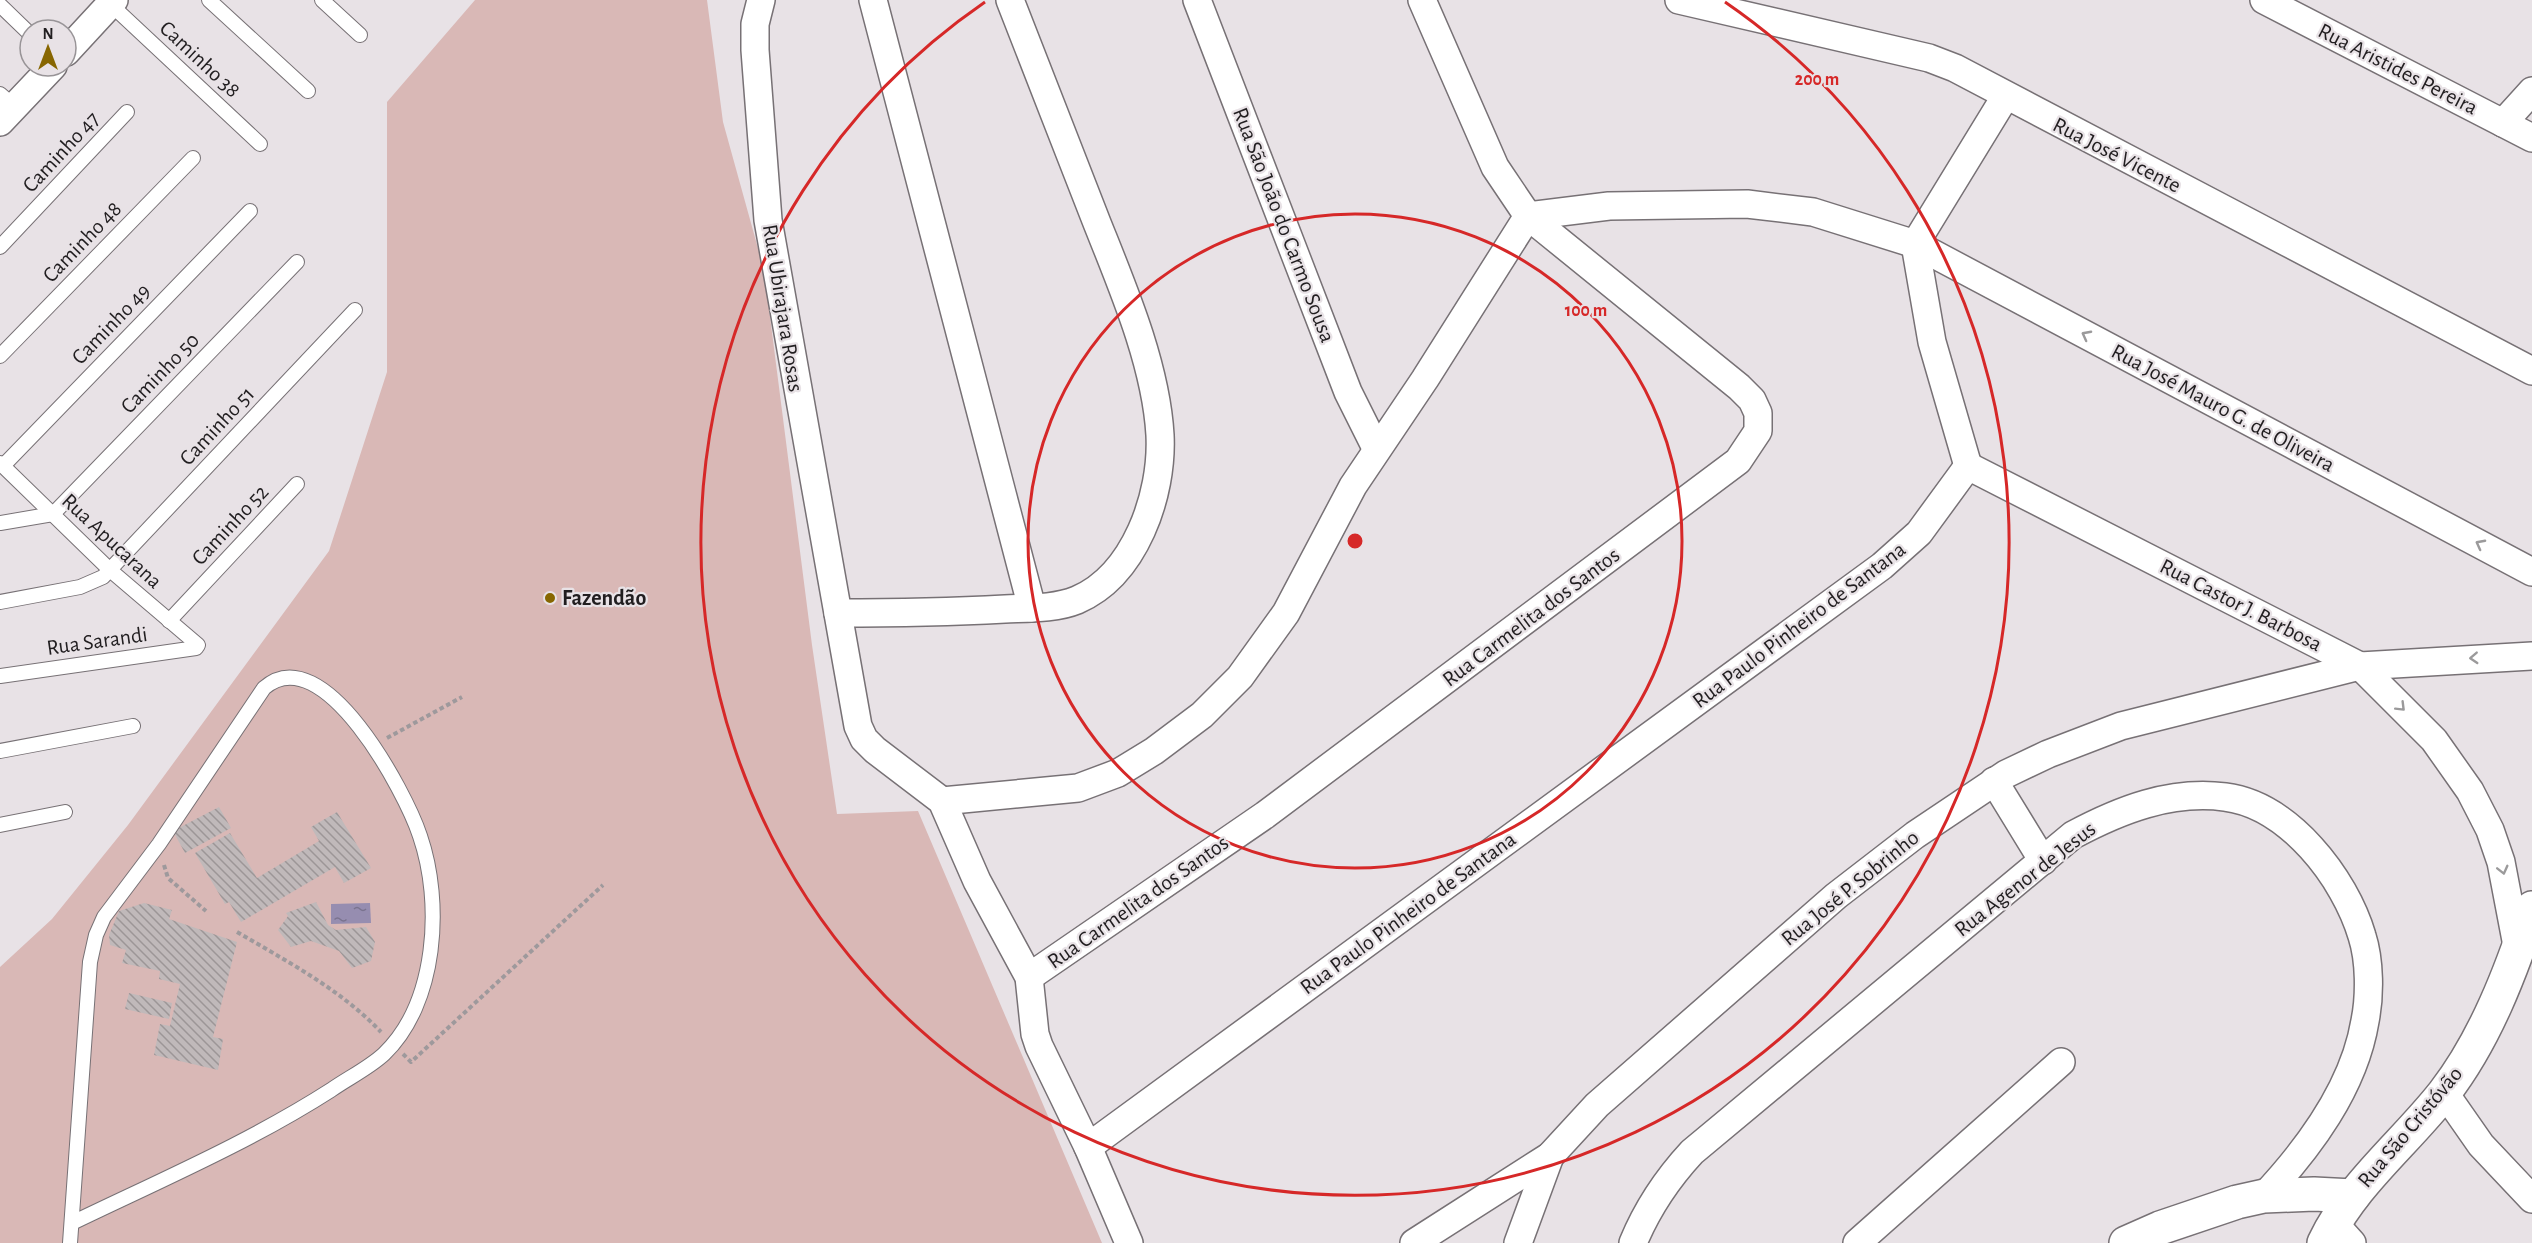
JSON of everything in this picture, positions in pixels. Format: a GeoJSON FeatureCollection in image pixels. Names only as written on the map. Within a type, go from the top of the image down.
{"type":"FeatureCollection","features":[{"type":"Feature","properties":{"kind":"main road","name":"Rua São Cristóvão"},"geometry":{"type":"LineString","coordinates":[[2337,1236],[2353,1196],[2445,1092],[2476,1043],[2518,951],[2532,908]]}},
{"type":"Feature","properties":{"kind":"main road"},"geometry":{"type":"LineString","coordinates":[[2126,1243],[2160,1228],[2237,1202],[2264,1196],[2314,1194],[2353,1196]]}},
{"type":"Feature","properties":{"kind":"street","name":"Rua Ubirajara Rosas"},"geometry":{"type":"LineString","coordinates":[[761,0],[755,24],[755,50],[768,220],[858,726],[864,739],[908,777],[942,801]]}},
{"type":"Feature","properties":{"kind":"street"},"geometry":{"type":"LineString","coordinates":[[873,0],[1032,608]]}},
{"type":"Feature","properties":{"kind":"street"},"geometry":{"type":"LineString","coordinates":[[838,613],[1032,608],[1056,606],[1075,601],[1107,580],[1126,556],[1154,499],[1159,472],[1160,437],[1158,413],[1147,365],[1120,282],[1010,0]]}},
{"type":"Feature","properties":{"kind":"street","name":"Rua São João do Carmo Sousa"},"geometry":{"type":"LineString","coordinates":[[1197,0],[1348,392],[1376,448]]}},
{"type":"Feature","properties":{"kind":"street"},"geometry":{"type":"LineString","coordinates":[[1422,0],[1495,167],[1528,216]]}},
{"type":"Feature","properties":{"kind":"street","name":"Rua Aristides Pereira"},"geometry":{"type":"LineString","coordinates":[[2264,0],[2532,138]]}},
{"type":"Feature","properties":{"kind":"street"},"geometry":{"type":"LineString","coordinates":[[78,38],[110,1]]}},
{"type":"Feature","properties":{"kind":"street","name":"Rua José Vicente"},"geometry":{"type":"LineString","coordinates":[[1688,2],[1929,58],[1955,68],[2005,97],[2532,371]]}},
{"type":"Feature","properties":{"kind":"street"},"geometry":{"type":"LineString","coordinates":[[5,108],[39,78]]}},
{"type":"Feature","properties":{"kind":"street"},"geometry":{"type":"LineString","coordinates":[[2503,123],[2532,91]]}},
{"type":"Feature","properties":{"kind":"street"},"geometry":{"type":"LineString","coordinates":[[1968,466],[1932,342],[1915,244],[2005,97]]}},
{"type":"Feature","properties":{"kind":"street"},"geometry":{"type":"LineString","coordinates":[[1528,216],[1609,206],[1747,204],[1813,212],[1915,244]]}},
{"type":"Feature","properties":{"kind":"street"},"geometry":{"type":"LineString","coordinates":[[1129,1243],[1088,1147],[1039,1046],[1035,1034],[1029,977],[977,881],[942,801],[1078,788],[1118,772],[1154,751],[1202,715],[1240,677],[1286,613],[1337,514],[1376,448],[1425,379],[1528,216]]}},
{"type":"Feature","properties":{"kind":"street","name":"Rua Carmelita dos Santos"},"geometry":{"type":"LineString","coordinates":[[1029,977],[1275,807],[1668,515],[1738,461],[1750,446],[1758,431],[1758,413],[1746,393],[1528,216]]}},
{"type":"Feature","properties":{"kind":"street","name":"Rua José Mauro G. de Oliveira"},"geometry":{"type":"LineString","coordinates":[[1915,244],[2532,572]]}},
{"type":"Feature","properties":{"kind":"street","name":"Rua Castor J. Barbosa"},"geometry":{"type":"LineString","coordinates":[[1968,466],[2360,666]]}},
{"type":"Feature","properties":{"kind":"street","name":"Rua Paulo Pinheiro de Santana"},"geometry":{"type":"LineString","coordinates":[[1088,1147],[1882,566],[1919,533],[1968,466]]}},
{"type":"Feature","properties":{"kind":"street"},"geometry":{"type":"LineString","coordinates":[[2360,666],[2532,656]]}},
{"type":"Feature","properties":{"kind":"street"},"geometry":{"type":"LineString","coordinates":[[2360,666],[2434,740],[2470,791],[2490,830],[2500,862],[2518,951]]}},
{"type":"Feature","properties":{"kind":"street","name":"Rua José P. Sobrinho"},"geometry":{"type":"LineString","coordinates":[[1414,1243],[1550,1156],[1597,1105],[1827,903],[1915,835],[1994,781],[2048,754],[2121,726],[2360,666]]}},
{"type":"Feature","properties":{"kind":"street"},"geometry":{"type":"LineString","coordinates":[[1994,781],[2043,861]]}},
{"type":"Feature","properties":{"kind":"street","name":"Rua Agenor de Jesus"},"geometry":{"type":"LineString","coordinates":[[1633,1243],[1657,1195],[1692,1152],[2073,836],[2104,819],[2139,805],[2193,795],[2227,797],[2258,807],[2290,828],[2320,856],[2335,879],[2362,937],[2367,976],[2366,1019],[2361,1041],[2347,1076],[2323,1122],[2290,1168],[2264,1196]]}},
{"type":"Feature","properties":{"kind":"street"},"geometry":{"type":"LineString","coordinates":[[1857,1243],[2061,1062]]}},
{"type":"Feature","properties":{"kind":"street"},"geometry":{"type":"LineString","coordinates":[[2445,1092],[2481,1145],[2528,1185]]}},
{"type":"Feature","properties":{"kind":"street"},"geometry":{"type":"LineString","coordinates":[[1518,1243],[1550,1156]]}},
{"type":"Feature","properties":{"kind":"lane"},"geometry":{"type":"LineString","coordinates":[[209,0],[308,92]]}},
{"type":"Feature","properties":{"kind":"lane"},"geometry":{"type":"LineString","coordinates":[[322,0],[360,35]]}},
{"type":"Feature","properties":{"kind":"lane","name":"Caminho 38"},"geometry":{"type":"LineString","coordinates":[[110,1],[260,144]]}},
{"type":"Feature","properties":{"kind":"lane"},"geometry":{"type":"LineString","coordinates":[[0,5],[18,22]]}},
{"type":"Feature","properties":{"kind":"lane","name":"Caminho 47"},"geometry":{"type":"LineString","coordinates":[[0,247],[128,112]]}},
{"type":"Feature","properties":{"kind":"lane","name":"Caminho 48"},"geometry":{"type":"LineString","coordinates":[[0,356],[194,158]]}},
{"type":"Feature","properties":{"kind":"lane","name":"Caminho 49"},"geometry":{"type":"LineString","coordinates":[[1,465],[249,211]]}},
{"type":"Feature","properties":{"kind":"lane","name":"Caminho 50"},"geometry":{"type":"LineString","coordinates":[[53,514],[297,262]]}},
{"type":"Feature","properties":{"kind":"lane","name":"Caminho 51"},"geometry":{"type":"LineString","coordinates":[[0,602],[80,587],[97,581],[110,570],[355,310]]}},
{"type":"Feature","properties":{"kind":"lane","name":"Rua Apucarana"},"geometry":{"type":"LineString","coordinates":[[1,465],[110,570],[198,645]]}},
{"type":"Feature","properties":{"kind":"lane","name":"Caminho 52"},"geometry":{"type":"LineString","coordinates":[[169,621],[297,484]]}},
{"type":"Feature","properties":{"kind":"lane"},"geometry":{"type":"LineString","coordinates":[[0,522],[53,514]]}},
{"type":"Feature","properties":{"kind":"lane","name":"Rua Sarandi"},"geometry":{"type":"LineString","coordinates":[[0,676],[196,648],[198,645]]}},
{"type":"Feature","properties":{"kind":"lane"},"geometry":{"type":"LineString","coordinates":[[70,1243],[90,962],[96,935],[104,917],[159,844],[264,688],[273,681],[283,678],[309,682],[340,704],[373,745],[394,780],[421,836],[433,922],[427,980],[409,1020],[384,1054],[318,1098],[264,1130],[72,1223]]}},
{"type":"Feature","properties":{"kind":"lane"},"geometry":{"type":"LineString","coordinates":[[0,751],[134,726]]}},
{"type":"Feature","properties":{"kind":"lane"},"geometry":{"type":"LineString","coordinates":[[0,825],[65,812]]}},
{"type":"Feature","properties":{"kind":"path"},"geometry":{"type":"LineString","coordinates":[[373,745],[462,697]]}},
{"type":"Feature","properties":{"kind":"path"},"geometry":{"type":"LineString","coordinates":[[159,844],[168,878],[206,911]]}},
{"type":"Feature","properties":{"kind":"shaded area","name":"Fazendão"},"geometry":{"type":"Polygon","coordinates":[[[475,0],[707,0],[723,122],[764,270],[812,645],[837,814],[918,811],[1102,1243],[0,1243],[0,967],[52,919],[128,825],[329,551],[387,372],[387,102],[475,0]]]}},
{"type":"Feature","properties":{"kind":"water"},"geometry":{"type":"Polygon","coordinates":[[[370,903],[371,923],[331,924],[331,904],[370,903]]]}},
{"type":"Feature","properties":{"kind":"building"},"geometry":{"type":"Polygon","coordinates":[[[219,807],[231,828],[185,853],[173,831],[219,807]]]}},
{"type":"Feature","properties":{"kind":"building"},"geometry":{"type":"Polygon","coordinates":[[[337,812],[371,868],[344,883],[335,867],[241,922],[229,902],[225,904],[195,853],[230,833],[257,878],[319,841],[311,827],[337,812]]]}},
{"type":"Feature","properties":{"kind":"building"},"geometry":{"type":"Polygon","coordinates":[[[316,902],[328,925],[336,930],[366,927],[375,942],[371,961],[352,968],[339,951],[311,941],[291,947],[278,930],[288,916],[286,913],[316,902]]]}},
{"type":"Feature","properties":{"kind":"building"},"geometry":{"type":"Polygon","coordinates":[[[144,903],[172,910],[169,919],[237,942],[213,1037],[223,1039],[218,1070],[154,1055],[160,1024],[170,1026],[180,984],[159,979],[160,971],[122,963],[126,950],[110,945],[109,935],[119,911],[144,903]]]}},
{"type":"Feature","properties":{"kind":"building"},"geometry":{"type":"Polygon","coordinates":[[[129,993],[172,1003],[169,1019],[125,1009],[129,993]]]}},
{"type":"Feature","properties":{"kind":"place","name":"Fazendão"},"geometry":{"type":"Point","coordinates":[550,598]}}]}
